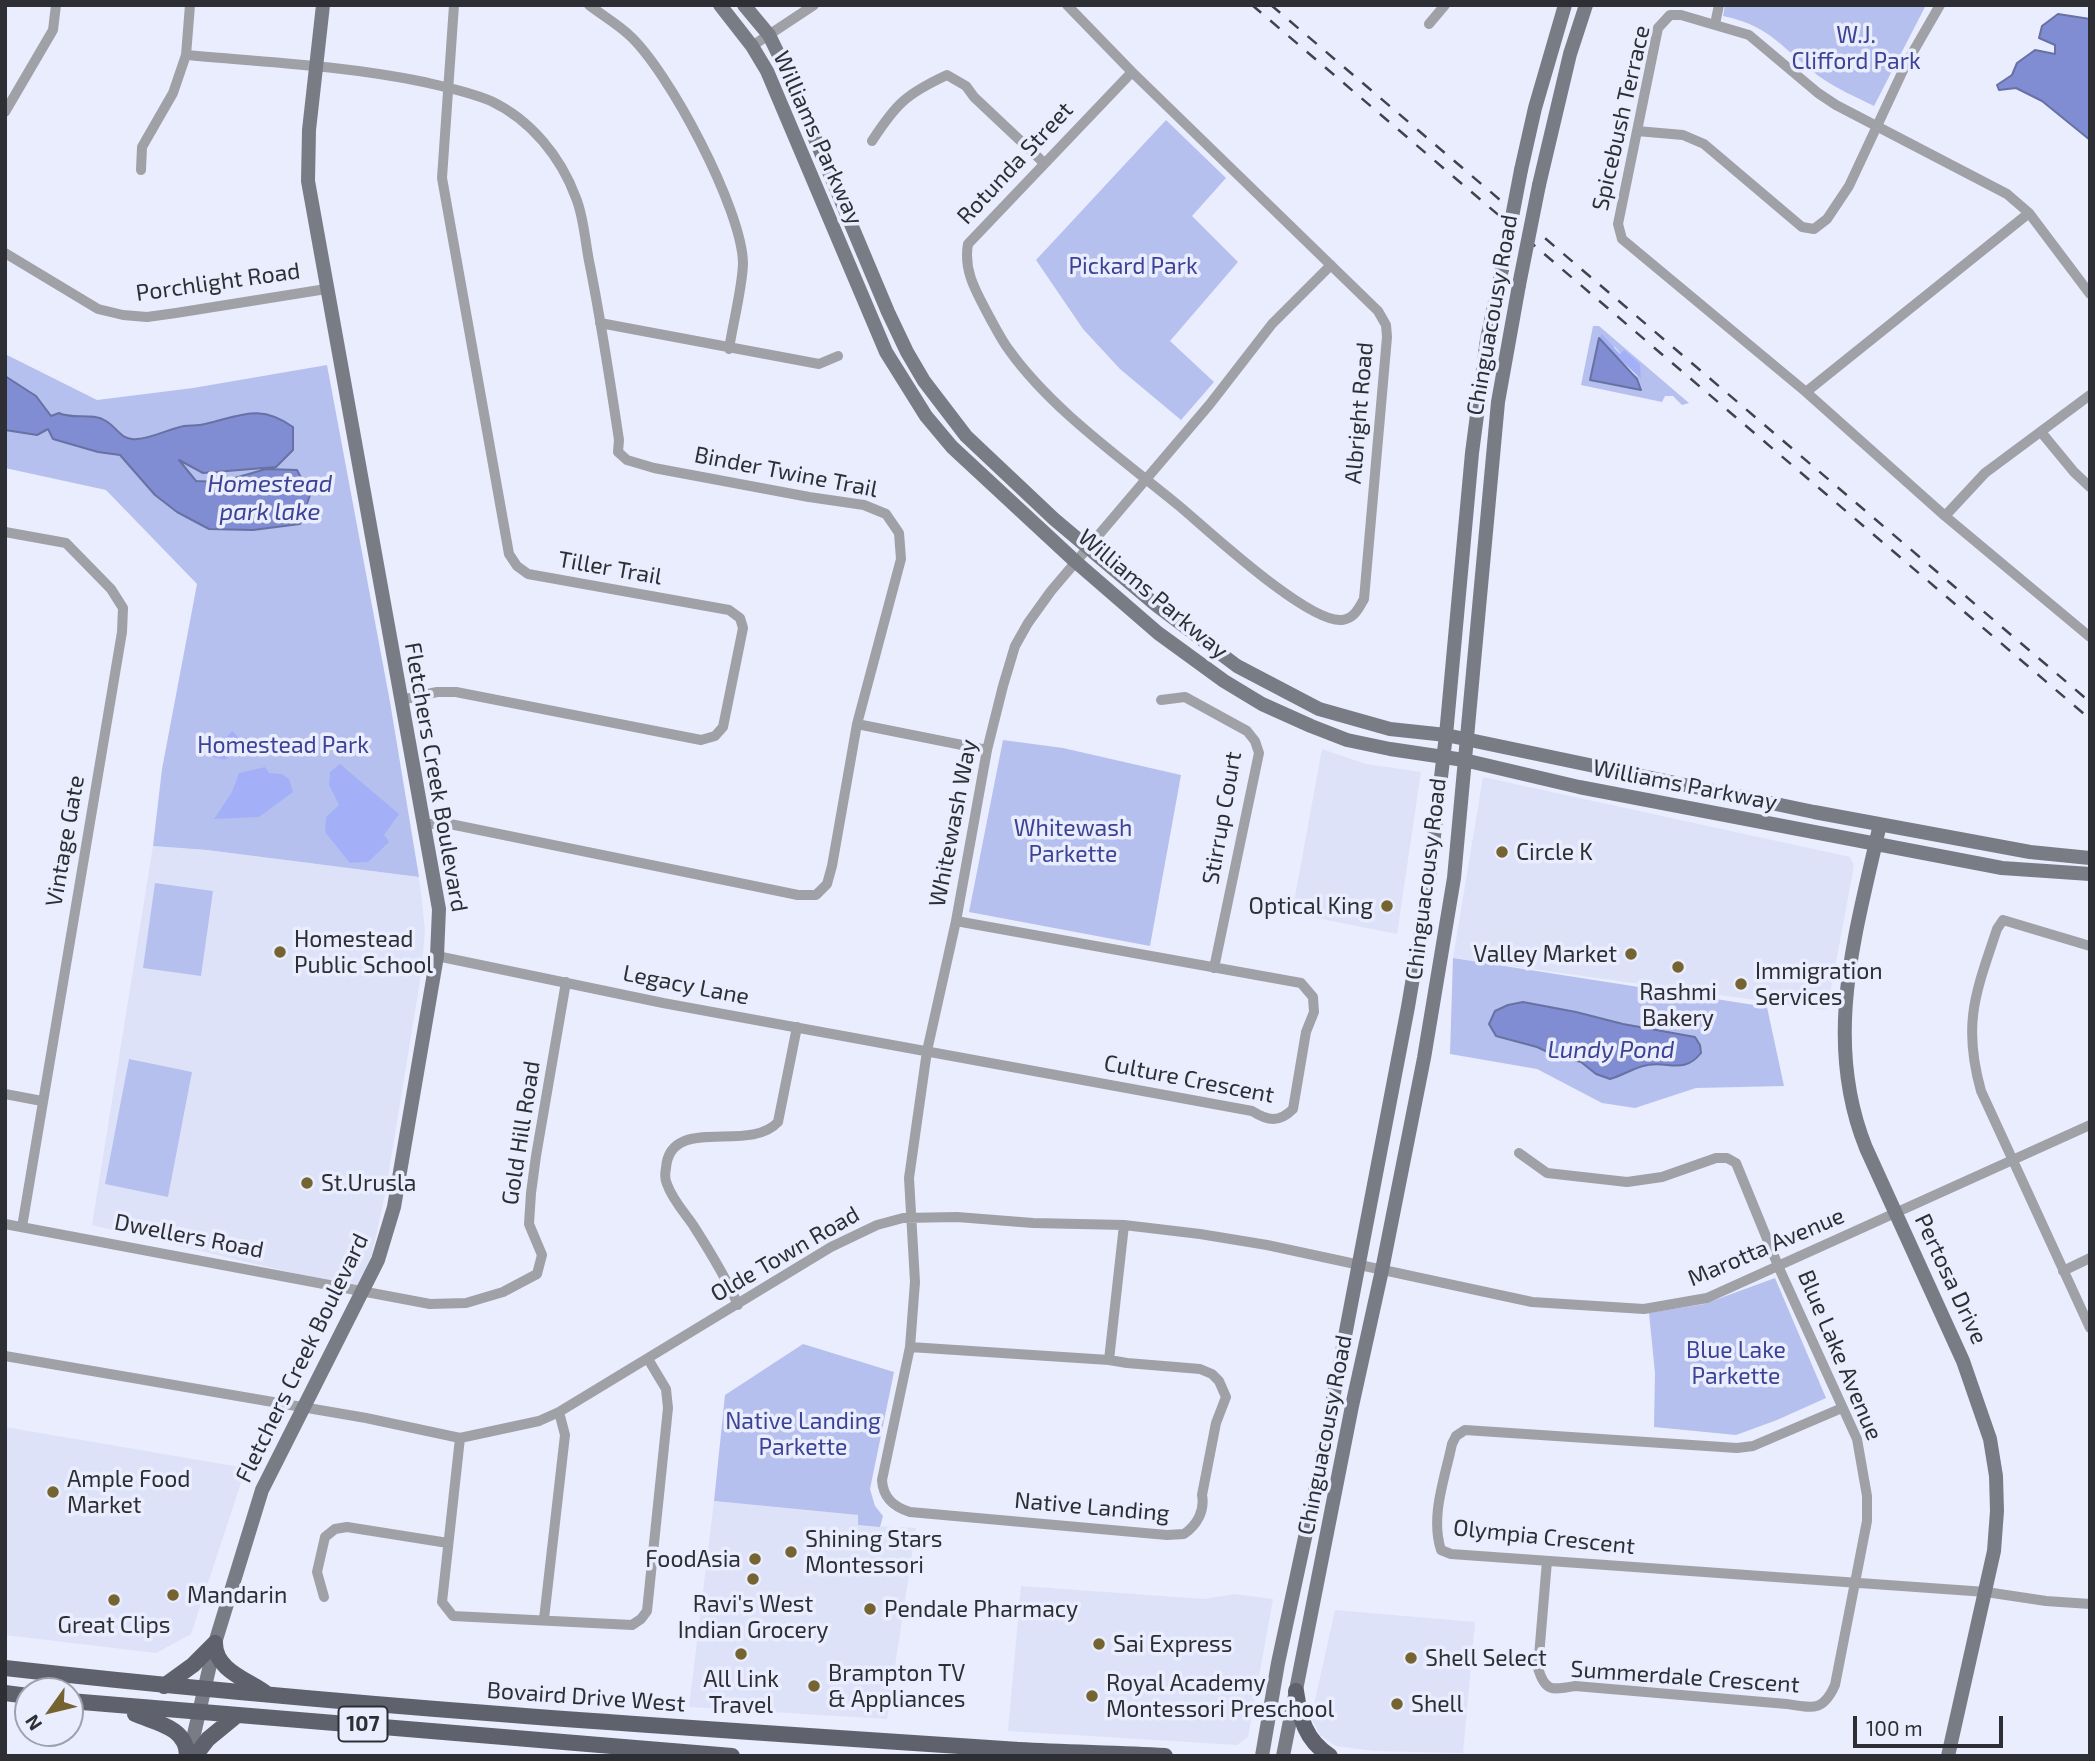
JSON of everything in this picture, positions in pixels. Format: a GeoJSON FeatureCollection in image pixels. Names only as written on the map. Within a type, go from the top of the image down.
{"type":"FeatureCollection","features":[{"type":"Feature","properties":{"kind":"main road","name":"Fletchers Creek Boulevard"},"geometry":{"type":"LineString","coordinates":[[188,1756],[215,1643],[262,1490],[378,1260],[394,1207],[437,956],[439,909],[308,181],[309,130],[323,5]]}},
{"type":"Feature","properties":{"kind":"main road","name":"Williams Parkway"},"geometry":{"type":"LineString","coordinates":[[720,5],[752,46],[767,71],[886,352],[926,416],[952,447],[1076,562],[1167,640],[1224,681],[1262,704],[1347,740],[1464,760],[1580,787],[2002,868],[2090,874]]}},
{"type":"Feature","properties":{"kind":"main road","name":"Williams Parkway"},"geometry":{"type":"LineString","coordinates":[[744,5],[769,35],[807,117],[888,312],[924,381],[966,436],[997,466],[1088,547],[1199,639],[1237,666],[1319,709],[1390,729],[1446,735],[1814,812],[2030,852],[2090,858]]}},
{"type":"Feature","properties":{"kind":"main road","name":"Chinguacousy Road"},"geometry":{"type":"LineString","coordinates":[[1262,1756],[1278,1663],[1318,1477],[1427,895],[1446,735],[1472,453],[1487,339],[1535,108],[1565,5]]}},
{"type":"Feature","properties":{"kind":"main road","name":"Chinguacousy Road"},"geometry":{"type":"LineString","coordinates":[[1283,1756],[1424,1058],[1448,920],[1498,402],[1539,185],[1563,79],[1586,5]]}},
{"type":"Feature","properties":{"kind":"main road","name":"Pertosa Drive"},"geometry":{"type":"LineString","coordinates":[[1880,824],[1844,1005],[1845,1066],[1854,1119],[1964,1361],[1990,1439],[1996,1476],[1994,1551],[1948,1756]]}},
{"type":"Feature","properties":{"kind":"main road"},"geometry":{"type":"LineString","coordinates":[[164,1686],[193,1665],[215,1643]]}},
{"type":"Feature","properties":{"kind":"main road"},"geometry":{"type":"LineString","coordinates":[[215,1643],[217,1657],[230,1671],[269,1696]]}},
{"type":"Feature","properties":{"kind":"main road","name":"Bovaird Drive West"},"geometry":{"type":"LineString","coordinates":[[5,1668],[269,1696],[964,1751],[1165,1756]]}},
{"type":"Feature","properties":{"kind":"main road"},"geometry":{"type":"LineString","coordinates":[[1296,1691],[1300,1717],[1308,1737],[1314,1745],[1330,1756]]}},
{"type":"Feature","properties":{"kind":"main road","name":"Bovaird Drive West"},"geometry":{"type":"LineString","coordinates":[[84,1703],[732,1756]]}},
{"type":"Feature","properties":{"kind":"main road"},"geometry":{"type":"LineString","coordinates":[[120,1707],[173,1730],[186,1744],[188,1756]]}},
{"type":"Feature","properties":{"kind":"main road"},"geometry":{"type":"LineString","coordinates":[[195,1756],[208,1739],[236,1716]]}},
{"type":"Feature","properties":{"kind":"street"},"geometry":{"type":"LineString","coordinates":[[5,112],[54,30],[56,5]]}},
{"type":"Feature","properties":{"kind":"street"},"geometry":{"type":"LineString","coordinates":[[141,170],[142,147],[173,93],[186,55],[190,5]]}},
{"type":"Feature","properties":{"kind":"street","name":"Tiller Trail"},"geometry":{"type":"LineString","coordinates":[[401,700],[437,692],[456,692],[701,740],[715,736],[723,727],[743,628],[740,618],[729,610],[528,574],[517,566],[509,554],[442,178],[454,5]]}},
{"type":"Feature","properties":{"kind":"street"},"geometry":{"type":"LineString","coordinates":[[589,5],[629,34],[665,78],[698,138],[727,202],[738,236],[743,264],[729,349]]}},
{"type":"Feature","properties":{"kind":"street"},"geometry":{"type":"LineString","coordinates":[[752,46],[814,5]]}},
{"type":"Feature","properties":{"kind":"street","name":"Albright Road"},"geometry":{"type":"LineString","coordinates":[[1067,5],[1132,72],[1378,310],[1386,324],[1364,599],[1352,617],[1341,620],[1323,615],[1262,577],[1176,503],[1146,481]]}},
{"type":"Feature","properties":{"kind":"street"},"geometry":{"type":"LineString","coordinates":[[1429,24],[1445,5]]}},
{"type":"Feature","properties":{"kind":"street"},"geometry":{"type":"LineString","coordinates":[[1715,24],[1719,5]]}},
{"type":"Feature","properties":{"kind":"street"},"geometry":{"type":"LineString","coordinates":[[1637,131],[1683,135],[1704,144],[1802,227],[1814,229],[1827,219],[1849,186],[1906,64],[1940,5]]}},
{"type":"Feature","properties":{"kind":"street","name":"Spicebush Terrace"},"geometry":{"type":"LineString","coordinates":[[2090,295],[2029,213],[2007,194],[1922,148],[1876,127],[1818,93],[1749,35],[1681,15],[1670,15],[1658,28],[1618,225],[1622,239],[1806,392],[1945,516],[2090,637]]}},
{"type":"Feature","properties":{"kind":"street","name":"Binder Twine Trail"},"geometry":{"type":"LineString","coordinates":[[186,55],[392,75],[490,101],[515,117],[544,141],[561,164],[577,201],[600,323],[619,440],[618,452],[627,460],[654,468],[864,505],[887,514],[899,533],[901,559],[857,724],[832,866],[827,884],[816,895],[798,895],[450,824],[423,824]]}},
{"type":"Feature","properties":{"kind":"street","name":"Rotunda Street"},"geometry":{"type":"LineString","coordinates":[[1132,72],[1043,162],[968,244],[965,257],[973,286],[1008,349],[1037,385],[1146,481]]}},
{"type":"Feature","properties":{"kind":"street"},"geometry":{"type":"LineString","coordinates":[[872,141],[898,104],[947,75],[966,86],[974,97],[1043,162]]}},
{"type":"Feature","properties":{"kind":"street"},"geometry":{"type":"LineString","coordinates":[[1806,392],[2029,213]]}},
{"type":"Feature","properties":{"kind":"street","name":"Porchlight Road"},"geometry":{"type":"LineString","coordinates":[[5,253],[98,309],[123,316],[147,317],[326,289]]}},
{"type":"Feature","properties":{"kind":"street","name":"Whitewash Way"},"geometry":{"type":"LineString","coordinates":[[912,1218],[909,1178],[927,1051],[956,921],[987,750],[1015,646],[1028,623],[1076,562],[1210,404],[1272,324],[1331,265]]}},
{"type":"Feature","properties":{"kind":"street"},"geometry":{"type":"LineString","coordinates":[[600,323],[819,364],[838,356]]}},
{"type":"Feature","properties":{"kind":"street"},"geometry":{"type":"LineString","coordinates":[[1945,516],[1985,473],[2090,395]]}},
{"type":"Feature","properties":{"kind":"street"},"geometry":{"type":"LineString","coordinates":[[2041,432],[2090,487]]}},
{"type":"Feature","properties":{"kind":"street","name":"Vintage Gate"},"geometry":{"type":"LineString","coordinates":[[5,532],[66,543],[111,589],[124,608],[22,1227]]}},
{"type":"Feature","properties":{"kind":"street","name":"Stirrup Court"},"geometry":{"type":"LineString","coordinates":[[1161,700],[1185,697],[1237,725],[1247,731],[1255,741],[1259,753],[1214,968]]}},
{"type":"Feature","properties":{"kind":"street"},"geometry":{"type":"LineString","coordinates":[[857,724],[987,750]]}},
{"type":"Feature","properties":{"kind":"street"},"geometry":{"type":"LineString","coordinates":[[2090,946],[2003,920],[1997,929],[1974,998],[1971,1048],[1981,1091],[2090,1328]]}},
{"type":"Feature","properties":{"kind":"street","name":"Culture Crescent"},"geometry":{"type":"LineString","coordinates":[[927,1051],[1252,1111],[1265,1119],[1275,1121],[1293,1109],[1306,1032],[1314,1013],[1313,998],[1301,983],[956,921]]}},
{"type":"Feature","properties":{"kind":"street","name":"Legacy Lane"},"geometry":{"type":"LineString","coordinates":[[437,956],[927,1051]]}},
{"type":"Feature","properties":{"kind":"street","name":"Gold Hill Road"},"geometry":{"type":"LineString","coordinates":[[364,1290],[430,1304],[466,1303],[503,1292],[537,1274],[542,1255],[529,1224],[531,1193],[566,982]]}},
{"type":"Feature","properties":{"kind":"street"},"geometry":{"type":"LineString","coordinates":[[738,1305],[728,1283],[666,1182],[668,1154],[683,1140],[757,1136],[771,1130],[778,1122],[797,1027]]}},
{"type":"Feature","properties":{"kind":"street"},"geometry":{"type":"LineString","coordinates":[[5,1094],[42,1101]]}},
{"type":"Feature","properties":{"kind":"street","name":"Marotta Avenue"},"geometry":{"type":"LineString","coordinates":[[1358,1264],[1512,1299],[1644,1309],[1707,1298],[1779,1268],[2090,1125]]}},
{"type":"Feature","properties":{"kind":"street","name":"Blue Lake Avenue"},"geometry":{"type":"LineString","coordinates":[[1519,1153],[1546,1173],[1627,1182],[1662,1177],[1716,1158],[1727,1158],[1735,1163],[1779,1268],[1857,1439],[1867,1496],[1867,1521],[1856,1584]]}},
{"type":"Feature","properties":{"kind":"street","name":"Olde Town Road"},"geometry":{"type":"LineString","coordinates":[[303,1409],[366,1418],[460,1438],[539,1421],[648,1359],[831,1247],[877,1225],[903,1218],[957,1217],[1033,1223],[1124,1225],[1210,1235],[1358,1264]]}},
{"type":"Feature","properties":{"kind":"street","name":"Native Landing"},"geometry":{"type":"LineString","coordinates":[[910,1347],[1109,1360],[1200,1369],[1212,1374],[1223,1388],[1226,1397],[1214,1431],[1202,1495],[1202,1510],[1195,1523],[1184,1534],[1167,1535],[910,1513],[898,1509],[884,1493],[882,1480],[910,1347],[915,1282],[912,1218]]}},
{"type":"Feature","properties":{"kind":"street","name":"Dwellers Road"},"geometry":{"type":"LineString","coordinates":[[5,1224],[364,1290]]}},
{"type":"Feature","properties":{"kind":"street"},"geometry":{"type":"LineString","coordinates":[[1109,1360],[1124,1225]]}},
{"type":"Feature","properties":{"kind":"street"},"geometry":{"type":"LineString","coordinates":[[2063,1271],[2090,1258]]}},
{"type":"Feature","properties":{"kind":"street"},"geometry":{"type":"LineString","coordinates":[[5,1356],[303,1409]]}},
{"type":"Feature","properties":{"kind":"street"},"geometry":{"type":"LineString","coordinates":[[460,1438],[442,1602],[453,1616],[632,1625],[647,1611],[668,1408],[666,1389],[648,1359]]}},
{"type":"Feature","properties":{"kind":"street","name":"Olympia Crescent"},"geometry":{"type":"LineString","coordinates":[[1842,1408],[1753,1446],[1737,1448],[1465,1430],[1456,1436],[1452,1444],[1437,1514],[1436,1535],[1441,1550],[1451,1554],[1986,1592],[2090,1604]]}},
{"type":"Feature","properties":{"kind":"street"},"geometry":{"type":"LineString","coordinates":[[544,1619],[565,1434],[559,1412]]}},
{"type":"Feature","properties":{"kind":"street"},"geometry":{"type":"LineString","coordinates":[[324,1597],[317,1572],[325,1537],[335,1528],[347,1527],[448,1543]]}},
{"type":"Feature","properties":{"kind":"street","name":"Summerdale Crescent"},"geometry":{"type":"LineString","coordinates":[[1547,1561],[1538,1668],[1542,1683],[1546,1687],[1557,1689],[1575,1686],[1812,1708],[1829,1698],[1835,1685],[1856,1584]]}},
{"type":"Feature","properties":{"kind":"shaded area"},"geometry":{"type":"Polygon","coordinates":[[[1602,334],[1620,354],[1624,350],[1640,364],[1641,379],[1601,342],[1599,338],[1602,334]]]}},
{"type":"Feature","properties":{"kind":"shaded area"},"geometry":{"type":"Polygon","coordinates":[[[233,731],[243,744],[240,751],[224,760],[213,757],[212,749],[233,731]]]}},
{"type":"Feature","properties":{"kind":"shaded area"},"geometry":{"type":"Polygon","coordinates":[[[1322,749],[1366,764],[1421,772],[1397,934],[1292,913],[1322,749]]]}},
{"type":"Feature","properties":{"kind":"shaded area"},"geometry":{"type":"Polygon","coordinates":[[[340,764],[399,814],[384,835],[389,842],[368,862],[350,863],[325,832],[326,817],[339,805],[329,785],[330,772],[340,764]]]}},
{"type":"Feature","properties":{"kind":"shaded area"},"geometry":{"type":"Polygon","coordinates":[[[265,767],[269,773],[282,774],[289,779],[293,792],[259,817],[214,819],[232,792],[239,773],[265,767]]]}},
{"type":"Feature","properties":{"kind":"shaded area"},"geometry":{"type":"Polygon","coordinates":[[[1483,777],[1850,857],[1854,866],[1827,1010],[1453,958],[1483,777]]]}},
{"type":"Feature","properties":{"kind":"shaded area"},"geometry":{"type":"Polygon","coordinates":[[[153,846],[207,850],[419,877],[425,930],[421,975],[385,1195],[364,1290],[92,1225],[153,846]]]}},
{"type":"Feature","properties":{"kind":"shaded area"},"geometry":{"type":"Polygon","coordinates":[[[5,1427],[246,1468],[191,1634],[156,1653],[5,1635],[5,1427]]]}},
{"type":"Feature","properties":{"kind":"shaded area"},"geometry":{"type":"Polygon","coordinates":[[[714,1501],[858,1515],[859,1525],[916,1528],[887,1719],[689,1707],[714,1501]]]}},
{"type":"Feature","properties":{"kind":"shaded area"},"geometry":{"type":"Polygon","coordinates":[[[1021,1586],[1204,1599],[1234,1594],[1273,1599],[1248,1737],[1237,1745],[1008,1731],[1021,1586]]]}},
{"type":"Feature","properties":{"kind":"shaded area"},"geometry":{"type":"Polygon","coordinates":[[[1335,1610],[1475,1622],[1463,1753],[1374,1751],[1336,1746],[1321,1736],[1311,1718],[1335,1610]]]}},
{"type":"Feature","properties":{"kind":"green space","name":"W.J. Clifford Park"},"geometry":{"type":"Polygon","coordinates":[[[1725,5],[1926,5],[1874,106],[1820,77],[1766,33],[1740,20],[1723,16],[1725,5]]]}},
{"type":"Feature","properties":{"kind":"green space","name":"Pickard Park"},"geometry":{"type":"Polygon","coordinates":[[[1166,120],[1226,178],[1192,216],[1238,262],[1170,341],[1214,382],[1181,420],[1120,369],[1083,329],[1036,260],[1166,120]]]}},
{"type":"Feature","properties":{"kind":"green space"},"geometry":{"type":"Polygon","coordinates":[[[1593,326],[1599,326],[1689,403],[1682,405],[1673,396],[1665,396],[1662,402],[1581,385],[1593,326]],[[1615,347],[1596,350],[1590,380],[1621,365],[1640,378],[1615,347]]]}},
{"type":"Feature","properties":{"kind":"green space","name":"Homestead Park"},"geometry":{"type":"Polygon","coordinates":[[[5,354],[97,400],[193,388],[327,365],[390,702],[419,877],[207,850],[153,846],[162,769],[197,584],[106,490],[5,468],[5,354]]]}},
{"type":"Feature","properties":{"kind":"green space","name":"Whitewash Parkette"},"geometry":{"type":"Polygon","coordinates":[[[1003,740],[1063,748],[1181,775],[1150,946],[969,912],[1003,740]]]}},
{"type":"Feature","properties":{"kind":"green space"},"geometry":{"type":"Polygon","coordinates":[[[155,883],[213,891],[201,976],[143,968],[155,883]]]}},
{"type":"Feature","properties":{"kind":"green space"},"geometry":{"type":"Polygon","coordinates":[[[1453,958],[1767,1007],[1784,1086],[1696,1088],[1635,1108],[1602,1103],[1537,1069],[1450,1054],[1453,958]]]}},
{"type":"Feature","properties":{"kind":"green space"},"geometry":{"type":"Polygon","coordinates":[[[129,1059],[192,1072],[168,1197],[105,1184],[129,1059]]]}},
{"type":"Feature","properties":{"kind":"green space","name":"Blue Lake Parkette"},"geometry":{"type":"Polygon","coordinates":[[[1775,1278],[1826,1398],[1736,1435],[1654,1427],[1655,1373],[1649,1313],[1704,1304],[1775,1278]]]}},
{"type":"Feature","properties":{"kind":"green space","name":"Native Landing Parkette"},"geometry":{"type":"Polygon","coordinates":[[[803,1344],[894,1372],[870,1489],[875,1506],[883,1516],[880,1527],[858,1525],[858,1515],[714,1501],[725,1395],[803,1344]]]}},
{"type":"Feature","properties":{"kind":"water"},"geometry":{"type":"Polygon","coordinates":[[[2058,14],[2090,19],[2090,140],[2042,101],[2016,88],[1999,90],[1997,85],[2012,75],[2017,63],[2035,50],[2055,54],[2055,45],[2039,38],[2042,26],[2058,14]]]}},
{"type":"Feature","properties":{"kind":"water"},"geometry":{"type":"Polygon","coordinates":[[[1599,338],[1637,379],[1641,390],[1590,380],[1599,338]]]}},
{"type":"Feature","properties":{"kind":"water","name":"Homestead park lake"},"geometry":{"type":"Polygon","coordinates":[[[5,376],[36,396],[51,416],[59,413],[101,418],[123,436],[132,439],[240,415],[260,413],[281,420],[293,427],[293,450],[276,467],[203,473],[179,460],[196,481],[221,482],[266,469],[297,470],[310,495],[300,524],[253,530],[209,529],[177,512],[155,495],[120,455],[98,452],[53,439],[48,429],[37,435],[5,430],[5,376]]]}},
{"type":"Feature","properties":{"kind":"water","name":"Lundy Pond"},"geometry":{"type":"Polygon","coordinates":[[[1523,1002],[1695,1037],[1701,1053],[1688,1064],[1651,1064],[1610,1079],[1596,1074],[1581,1062],[1496,1036],[1489,1024],[1495,1011],[1523,1002]]]}},
{"type":"Feature","properties":{"kind":"railway"},"geometry":{"type":"LineString","coordinates":[[1252,5],[2090,719]]}},
{"type":"Feature","properties":{"kind":"railway"},"geometry":{"type":"LineString","coordinates":[[1271,5],[2090,702]]}},
{"type":"Feature","properties":{"kind":"place","name":"Circle K"},"geometry":{"type":"Point","coordinates":[1502,852]}},
{"type":"Feature","properties":{"kind":"place","name":"Optical King"},"geometry":{"type":"Point","coordinates":[1387,906]}},
{"type":"Feature","properties":{"kind":"place","name":"Homestead Public School"},"geometry":{"type":"Point","coordinates":[280,952]}},
{"type":"Feature","properties":{"kind":"place","name":"Valley Market"},"geometry":{"type":"Point","coordinates":[1631,954]}},
{"type":"Feature","properties":{"kind":"place","name":"Rashmi Bakery"},"geometry":{"type":"Point","coordinates":[1678,967]}},
{"type":"Feature","properties":{"kind":"place","name":"Immigration Services"},"geometry":{"type":"Point","coordinates":[1741,984]}},
{"type":"Feature","properties":{"kind":"place","name":"St.Urusla"},"geometry":{"type":"Point","coordinates":[307,1183]}},
{"type":"Feature","properties":{"kind":"place","name":"Ample Food Market"},"geometry":{"type":"Point","coordinates":[53,1492]}},
{"type":"Feature","properties":{"kind":"place","name":"Shining Stars Montessori"},"geometry":{"type":"Point","coordinates":[791,1552]}},
{"type":"Feature","properties":{"kind":"place","name":"FoodAsia"},"geometry":{"type":"Point","coordinates":[755,1559]}},
{"type":"Feature","properties":{"kind":"place","name":"Ravi's West Indian Grocery"},"geometry":{"type":"Point","coordinates":[753,1579]}},
{"type":"Feature","properties":{"kind":"place","name":"Mandarin"},"geometry":{"type":"Point","coordinates":[173,1595]}},
{"type":"Feature","properties":{"kind":"place","name":"Great Clips"},"geometry":{"type":"Point","coordinates":[114,1600]}},
{"type":"Feature","properties":{"kind":"place","name":"Pendale Pharmacy"},"geometry":{"type":"Point","coordinates":[870,1609]}},
{"type":"Feature","properties":{"kind":"place","name":"Sai Express"},"geometry":{"type":"Point","coordinates":[1099,1644]}},
{"type":"Feature","properties":{"kind":"place","name":"All Link Travel"},"geometry":{"type":"Point","coordinates":[741,1654]}},
{"type":"Feature","properties":{"kind":"place","name":"Shell Select"},"geometry":{"type":"Point","coordinates":[1411,1658]}},
{"type":"Feature","properties":{"kind":"place","name":"Brampton TV & Appliances"},"geometry":{"type":"Point","coordinates":[814,1686]}},
{"type":"Feature","properties":{"kind":"place","name":"Royal Academy Montessori Preschool"},"geometry":{"type":"Point","coordinates":[1092,1696]}},
{"type":"Feature","properties":{"kind":"place","name":"Shell"},"geometry":{"type":"Point","coordinates":[1397,1704]}}]}
